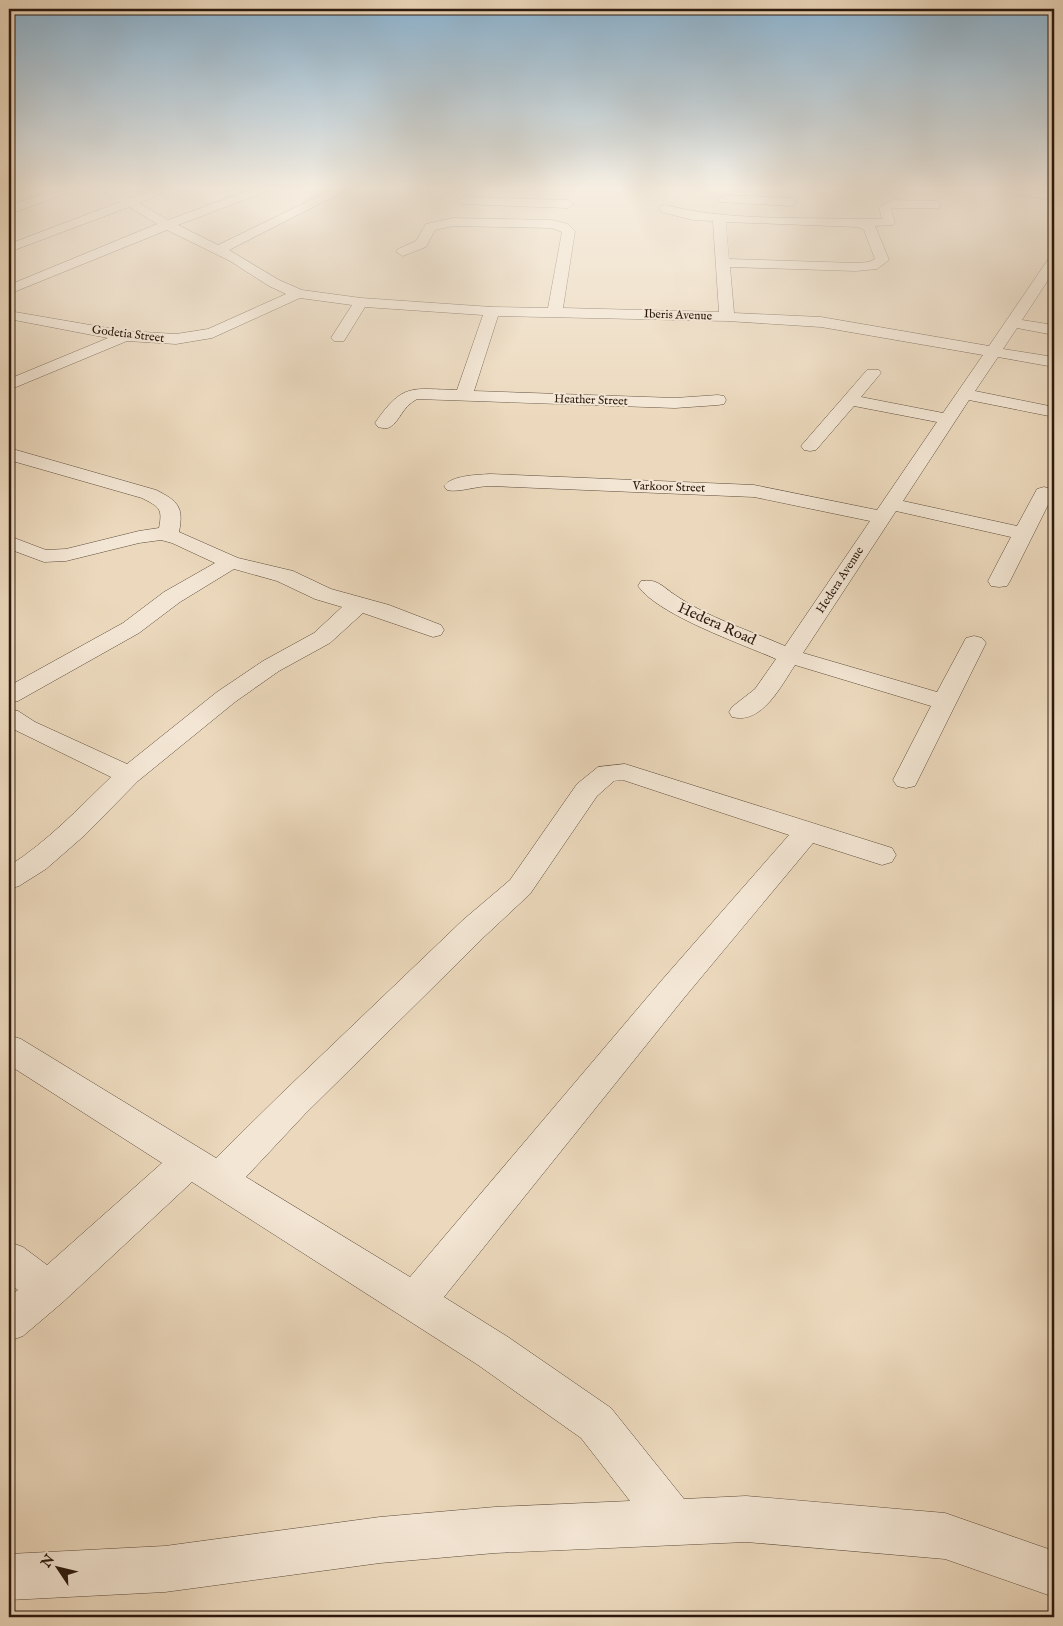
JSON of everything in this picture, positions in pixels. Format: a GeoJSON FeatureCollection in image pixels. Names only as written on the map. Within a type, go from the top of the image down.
{"type":"FeatureCollection","features":[{"type":"Feature","properties":{"kind":"street"},"geometry":{"type":"LineString","coordinates":[[9,290],[67,266]]}},
{"type":"Feature","properties":{"kind":"street"},"geometry":{"type":"LineString","coordinates":[[245,266],[274,283],[299,294]]}},
{"type":"Feature","properties":{"kind":"street"},"geometry":{"type":"LineString","coordinates":[[555,312],[562,266]]}},
{"type":"Feature","properties":{"kind":"street"},"geometry":{"type":"LineString","coordinates":[[724,266],[727,317]]}},
{"type":"Feature","properties":{"kind":"street"},"geometry":{"type":"LineString","coordinates":[[800,266],[856,268],[872,266]]}},
{"type":"Feature","properties":{"kind":"street","name":"Hedera Avenue"},"geometry":{"type":"LineString","coordinates":[[742,712],[764,694],[993,351],[1013,323],[1040,294],[1052,266]]}},
{"type":"Feature","properties":{"kind":"street","name":"Iberis Avenue"},"geometry":{"type":"LineString","coordinates":[[299,294],[361,302],[492,311],[727,317],[839,325],[1054,362]]}},
{"type":"Feature","properties":{"kind":"street","name":"Godetia Street"},"geometry":{"type":"LineString","coordinates":[[9,315],[125,336],[176,339],[212,333],[284,299],[299,294]]}},
{"type":"Feature","properties":{"kind":"street"},"geometry":{"type":"LineString","coordinates":[[339,338],[361,302]]}},
{"type":"Feature","properties":{"kind":"street"},"geometry":{"type":"LineString","coordinates":[[464,395],[492,311]]}},
{"type":"Feature","properties":{"kind":"street"},"geometry":{"type":"LineString","coordinates":[[1013,323],[1054,330]]}},
{"type":"Feature","properties":{"kind":"street"},"geometry":{"type":"LineString","coordinates":[[9,385],[125,336]]}},
{"type":"Feature","properties":{"kind":"street"},"geometry":{"type":"LineString","coordinates":[[810,446],[872,373]]}},
{"type":"Feature","properties":{"kind":"street","name":"Heather Street"},"geometry":{"type":"LineString","coordinates":[[384,423],[394,408],[407,396],[426,394],[675,403],[718,400]]}},
{"type":"Feature","properties":{"kind":"street"},"geometry":{"type":"LineString","coordinates":[[964,394],[1054,412]]}},
{"type":"Feature","properties":{"kind":"street"},"geometry":{"type":"LineString","coordinates":[[849,400],[947,419]]}},
{"type":"Feature","properties":{"kind":"street"},"geometry":{"type":"LineString","coordinates":[[9,454],[149,494],[166,502],[173,515],[168,536]]}},
{"type":"Feature","properties":{"kind":"street","name":"Varkoor Street"},"geometry":{"type":"LineString","coordinates":[[454,486],[490,480],[754,491],[886,510]]}},
{"type":"Feature","properties":{"kind":"street"},"geometry":{"type":"LineString","coordinates":[[999,581],[1044,493]]}},
{"type":"Feature","properties":{"kind":"street"},"geometry":{"type":"LineString","coordinates":[[886,510],[1023,534]]}},
{"type":"Feature","properties":{"kind":"street"},"geometry":{"type":"LineString","coordinates":[[9,542],[44,556],[66,555],[140,537],[168,536],[179,538],[230,562],[284,576],[323,594],[381,610],[433,630]]}},
{"type":"Feature","properties":{"kind":"street"},"geometry":{"type":"LineString","coordinates":[[9,696],[131,628],[172,597],[230,562]]}},
{"type":"Feature","properties":{"kind":"street","name":"Hedera Road"},"geometry":{"type":"LineString","coordinates":[[649,586],[666,600],[687,612],[789,656]]}},
{"type":"Feature","properties":{"kind":"street"},"geometry":{"type":"LineString","coordinates":[[9,879],[36,862],[75,828],[129,775],[226,697],[271,666],[322,638],[358,605]]}},
{"type":"Feature","properties":{"kind":"street"},"geometry":{"type":"LineString","coordinates":[[906,780],[974,643]]}},
{"type":"Feature","properties":{"kind":"street"},"geometry":{"type":"LineString","coordinates":[[789,656],[945,702]]}},
{"type":"Feature","properties":{"kind":"street"},"geometry":{"type":"LineString","coordinates":[[9,716],[26,727],[129,775]]}},
{"type":"Feature","properties":{"kind":"street"},"geometry":{"type":"LineString","coordinates":[[9,1322],[293,1104],[474,928],[520,887],[587,790],[607,773],[625,772],[882,854]]}},
{"type":"Feature","properties":{"kind":"street"},"geometry":{"type":"LineString","coordinates":[[415,1302],[673,989],[807,831]]}},
{"type":"Feature","properties":{"kind":"street"},"geometry":{"type":"LineString","coordinates":[[9,1048],[493,1351],[596,1423],[674,1522]]}},
{"type":"Feature","properties":{"kind":"street"},"geometry":{"type":"LineString","coordinates":[[9,1260],[49,1290]]}},
{"type":"Feature","properties":{"kind":"street"},"geometry":{"type":"LineString","coordinates":[[12,1584],[165,1570],[380,1540],[495,1530],[746,1519],[945,1536],[1054,1574]]}}]}
